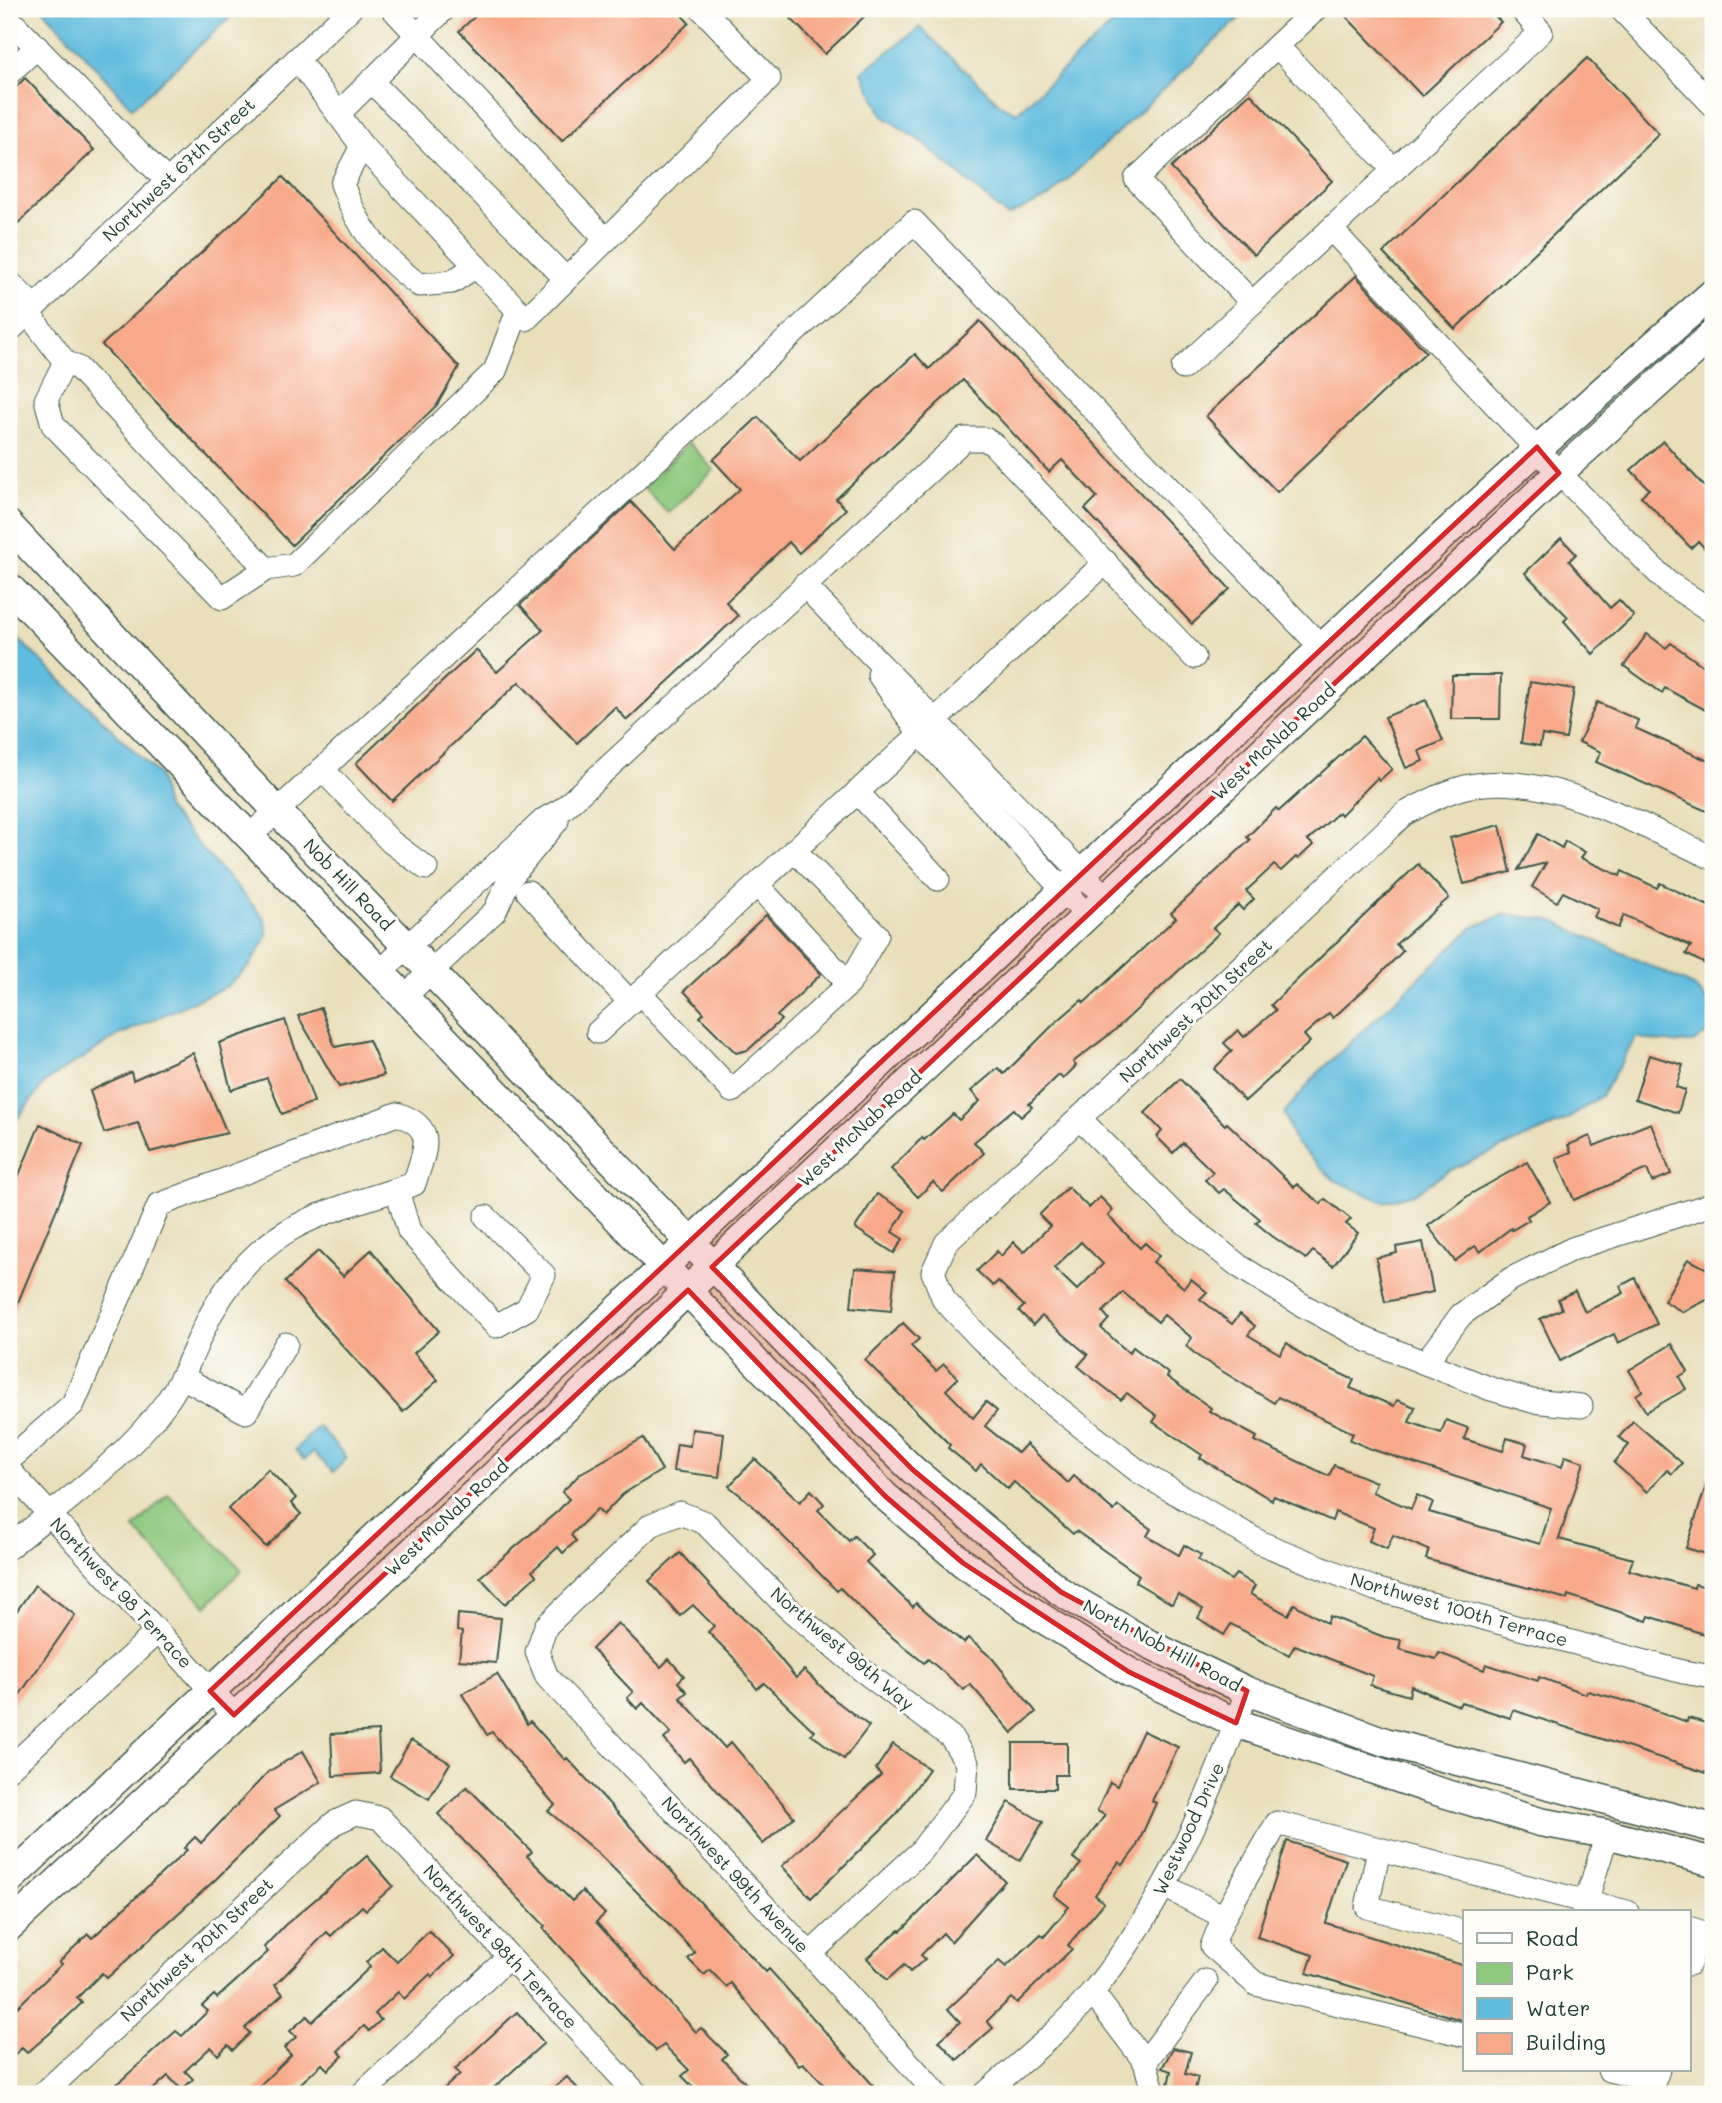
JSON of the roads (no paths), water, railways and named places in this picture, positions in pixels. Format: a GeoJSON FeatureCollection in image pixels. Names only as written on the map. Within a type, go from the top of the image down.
{"type":"FeatureCollection","features":[{"type":"Feature","properties":{"kind":"main road","name":"West McNab Road"},"geometry":{"type":"LineString","coordinates":[[9,1880],[1537,447],[1713,293]]}},
{"type":"Feature","properties":{"kind":"main road","name":"West McNab Road"},"geometry":{"type":"LineString","coordinates":[[9,1927],[548,1425],[712,1267],[1559,473],[1713,334]]}},
{"type":"Feature","properties":{"kind":"main road","name":"Nob Hill Road"},"geometry":{"type":"LineString","coordinates":[[9,524],[277,811],[433,971],[690,1243]]}},
{"type":"Feature","properties":{"kind":"main road","name":"Nob Hill Road"},"geometry":{"type":"LineString","coordinates":[[9,587],[251,835],[664,1267]]}},
{"type":"Feature","properties":{"kind":"main road","name":"North Nob Hill Road"},"geometry":{"type":"LineString","coordinates":[[690,1243],[913,1470],[1061,1592],[1149,1644],[1247,1691],[1385,1742],[1713,1828]]}},
{"type":"Feature","properties":{"kind":"main road","name":"North Nob Hill Road"},"geometry":{"type":"LineString","coordinates":[[664,1267],[885,1496],[963,1563],[1042,1619],[1129,1672],[1237,1723],[1430,1789],[1541,1822],[1607,1834],[1713,1862]]}},
{"type":"Feature","properties":{"kind":"street","name":"Northwest 67th Street"},"geometry":{"type":"LineString","coordinates":[[9,331],[350,9]]}},
{"type":"Feature","properties":{"kind":"street"},"geometry":{"type":"LineString","coordinates":[[393,9],[606,240]]}},
{"type":"Feature","properties":{"kind":"street"},"geometry":{"type":"LineString","coordinates":[[338,114],[444,9]]}},
{"type":"Feature","properties":{"kind":"street"},"geometry":{"type":"LineString","coordinates":[[296,59],[362,146],[526,318],[769,79],[702,9]]}},
{"type":"Feature","properties":{"kind":"street"},"geometry":{"type":"LineString","coordinates":[[1252,303],[1136,179],[1316,9]]}},
{"type":"Feature","properties":{"kind":"street"},"geometry":{"type":"LineString","coordinates":[[1183,368],[1541,32],[1521,9]]}},
{"type":"Feature","properties":{"kind":"street"},"geometry":{"type":"LineString","coordinates":[[1621,9],[1713,105]]}},
{"type":"Feature","properties":{"kind":"street"},"geometry":{"type":"LineString","coordinates":[[9,19],[167,181]]}},
{"type":"Feature","properties":{"kind":"street"},"geometry":{"type":"LineString","coordinates":[[1277,46],[1394,170]]}},
{"type":"Feature","properties":{"kind":"street"},"geometry":{"type":"LineString","coordinates":[[9,74],[37,47]]}},
{"type":"Feature","properties":{"kind":"street"},"geometry":{"type":"LineString","coordinates":[[371,81],[566,279]]}},
{"type":"Feature","properties":{"kind":"street"},"geometry":{"type":"LineString","coordinates":[[362,146],[342,184],[355,219],[387,261],[419,285],[452,282],[476,266]]}},
{"type":"Feature","properties":{"kind":"street"},"geometry":{"type":"LineString","coordinates":[[251,835],[914,222],[1322,648]]}},
{"type":"Feature","properties":{"kind":"street"},"geometry":{"type":"LineString","coordinates":[[1332,229],[1559,473],[1667,582],[1713,612]]}},
{"type":"Feature","properties":{"kind":"street"},"geometry":{"type":"LineString","coordinates":[[9,282],[65,362],[78,368],[266,569]]}},
{"type":"Feature","properties":{"kind":"street"},"geometry":{"type":"LineString","coordinates":[[65,362],[46,400],[53,425],[222,598],[266,569],[294,565],[495,371],[518,310]]}},
{"type":"Feature","properties":{"kind":"street"},"geometry":{"type":"LineString","coordinates":[[381,971],[545,819],[563,809],[964,439],[975,437],[994,445],[1194,657]]}},
{"type":"Feature","properties":{"kind":"street"},"geometry":{"type":"LineString","coordinates":[[598,1032],[1106,562]]}},
{"type":"Feature","properties":{"kind":"street"},"geometry":{"type":"LineString","coordinates":[[804,585],[865,651],[886,690],[928,727],[1096,907]]}},
{"type":"Feature","properties":{"kind":"street"},"geometry":{"type":"LineString","coordinates":[[322,769],[391,842],[426,869]]}},
{"type":"Feature","properties":{"kind":"street","name":"Northwest 70th Street"},"geometry":{"type":"LineString","coordinates":[[933,1272],[946,1243],[1404,814],[1442,794],[1484,784],[1526,786],[1571,796],[1713,858]]}},
{"type":"Feature","properties":{"kind":"street"},"geometry":{"type":"LineString","coordinates":[[857,792],[938,879]]}},
{"type":"Feature","properties":{"kind":"street"},"geometry":{"type":"LineString","coordinates":[[405,996],[495,911],[510,877],[553,830],[563,809]]}},
{"type":"Feature","properties":{"kind":"street"},"geometry":{"type":"LineString","coordinates":[[528,892],[732,1091],[852,978],[877,935],[794,850]]}},
{"type":"Feature","properties":{"kind":"street"},"geometry":{"type":"LineString","coordinates":[[761,881],[852,978]]}},
{"type":"Feature","properties":{"kind":"street"},"geometry":{"type":"LineString","coordinates":[[9,1460],[73,1404],[159,1205],[397,1114],[412,1119],[423,1128],[426,1146],[405,1187],[409,1231],[496,1326],[527,1309],[544,1275],[486,1216]]}},
{"type":"Feature","properties":{"kind":"street"},"geometry":{"type":"LineString","coordinates":[[1080,1120],[1174,1214],[1239,1266],[1357,1334],[1425,1363],[1522,1398],[1581,1405]]}},
{"type":"Feature","properties":{"kind":"street"},"geometry":{"type":"LineString","coordinates":[[9,1547],[140,1436],[182,1377],[210,1316],[230,1283],[255,1254],[284,1231],[317,1215],[405,1187]]}},
{"type":"Feature","properties":{"kind":"street"},"geometry":{"type":"LineString","coordinates":[[1425,1363],[1461,1315],[1511,1279],[1572,1250],[1713,1205]]}},
{"type":"Feature","properties":{"kind":"street","name":"Northwest 100th Terrace"},"geometry":{"type":"LineString","coordinates":[[933,1272],[944,1300],[981,1339],[1049,1401],[1138,1471],[1261,1543],[1375,1589],[1683,1672],[1713,1677]]}},
{"type":"Feature","properties":{"kind":"street"},"geometry":{"type":"LineString","coordinates":[[182,1377],[246,1412],[286,1344]]}},
{"type":"Feature","properties":{"kind":"street","name":"Northwest 98 Terrace"},"geometry":{"type":"LineString","coordinates":[[9,1470],[234,1715]]}},
{"type":"Feature","properties":{"kind":"street","name":"Northwest 99th Avenue"},"geometry":{"type":"LineString","coordinates":[[680,1513],[651,1525],[545,1626],[537,1652],[547,1677],[810,1954],[937,2094]]}},
{"type":"Feature","properties":{"kind":"street","name":"Northwest 99th Way"},"geometry":{"type":"LineString","coordinates":[[680,1513],[705,1523],[787,1607],[858,1667],[951,1737],[967,1763],[965,1793],[920,1852],[810,1954]]}},
{"type":"Feature","properties":{"kind":"street"},"geometry":{"type":"LineString","coordinates":[[9,1769],[158,1632]]}},
{"type":"Feature","properties":{"kind":"street","name":"Westwood Drive"},"geometry":{"type":"LineString","coordinates":[[985,2094],[1091,1992],[1124,1950],[1166,1886],[1237,1723],[1247,1691]]}},
{"type":"Feature","properties":{"kind":"street","name":"Northwest 70th Street"},"geometry":{"type":"LineString","coordinates":[[43,2094],[334,1823],[356,1813]]}},
{"type":"Feature","properties":{"kind":"street","name":"Northwest 98th Terrace"},"geometry":{"type":"LineString","coordinates":[[356,1813],[380,1818],[637,2094]]}},
{"type":"Feature","properties":{"kind":"street"},"geometry":{"type":"LineString","coordinates":[[1463,2035],[1256,1983],[1212,1946],[1224,1917],[1277,1823],[1585,1907],[1610,1910]]}},
{"type":"Feature","properties":{"kind":"street"},"geometry":{"type":"LineString","coordinates":[[1585,1907],[1607,1834]]}},
{"type":"Feature","properties":{"kind":"street"},"geometry":{"type":"LineString","coordinates":[[1379,1849],[1367,1907],[1463,1931]]}},
{"type":"Feature","properties":{"kind":"street"},"geometry":{"type":"LineString","coordinates":[[1166,1886],[1224,1917]]}},
{"type":"Feature","properties":{"kind":"street"},"geometry":{"type":"LineString","coordinates":[[1690,1928],[1699,1931],[1690,1961]]}},
{"type":"Feature","properties":{"kind":"street"},"geometry":{"type":"LineString","coordinates":[[362,2094],[509,1957]]}},
{"type":"Feature","properties":{"kind":"street"},"geometry":{"type":"LineString","coordinates":[[1145,2062],[1206,1981]]}},
{"type":"Feature","properties":{"kind":"street"},"geometry":{"type":"LineString","coordinates":[[1091,1992],[1145,2062],[1154,2094]]}},
{"type":"Feature","properties":{"kind":"street"},"geometry":{"type":"LineString","coordinates":[[1617,2072],[1654,2081],[1657,2072]]}},
{"type":"Feature","properties":{"kind":"water"},"geometry":{"type":"Polygon","coordinates":[[[43,9],[239,9],[132,108],[43,9]]]}},
{"type":"Feature","properties":{"kind":"water"},"geometry":{"type":"Polygon","coordinates":[[[1129,9],[1249,9],[1049,197],[1007,216],[926,145],[883,116],[862,72],[920,27],[1002,106],[1016,113],[1129,9]]]}},
{"type":"Feature","properties":{"kind":"water"},"geometry":{"type":"Polygon","coordinates":[[[9,630],[159,775],[166,808],[265,919],[267,936],[250,965],[228,986],[119,1035],[45,1082],[9,1130],[9,915],[15,876],[9,836],[9,630]]]}},
{"type":"Feature","properties":{"kind":"water"},"geometry":{"type":"Polygon","coordinates":[[[1505,914],[1551,920],[1694,986],[1713,1007],[1711,1031],[1692,1043],[1661,1042],[1636,1037],[1602,1095],[1565,1121],[1450,1170],[1414,1194],[1384,1202],[1334,1180],[1295,1142],[1284,1113],[1319,1072],[1473,927],[1505,914]]]}},
{"type":"Feature","properties":{"kind":"water"},"geometry":{"type":"Polygon","coordinates":[[[318,1426],[347,1458],[333,1472],[313,1452],[304,1460],[295,1450],[318,1426]]]}}]}
